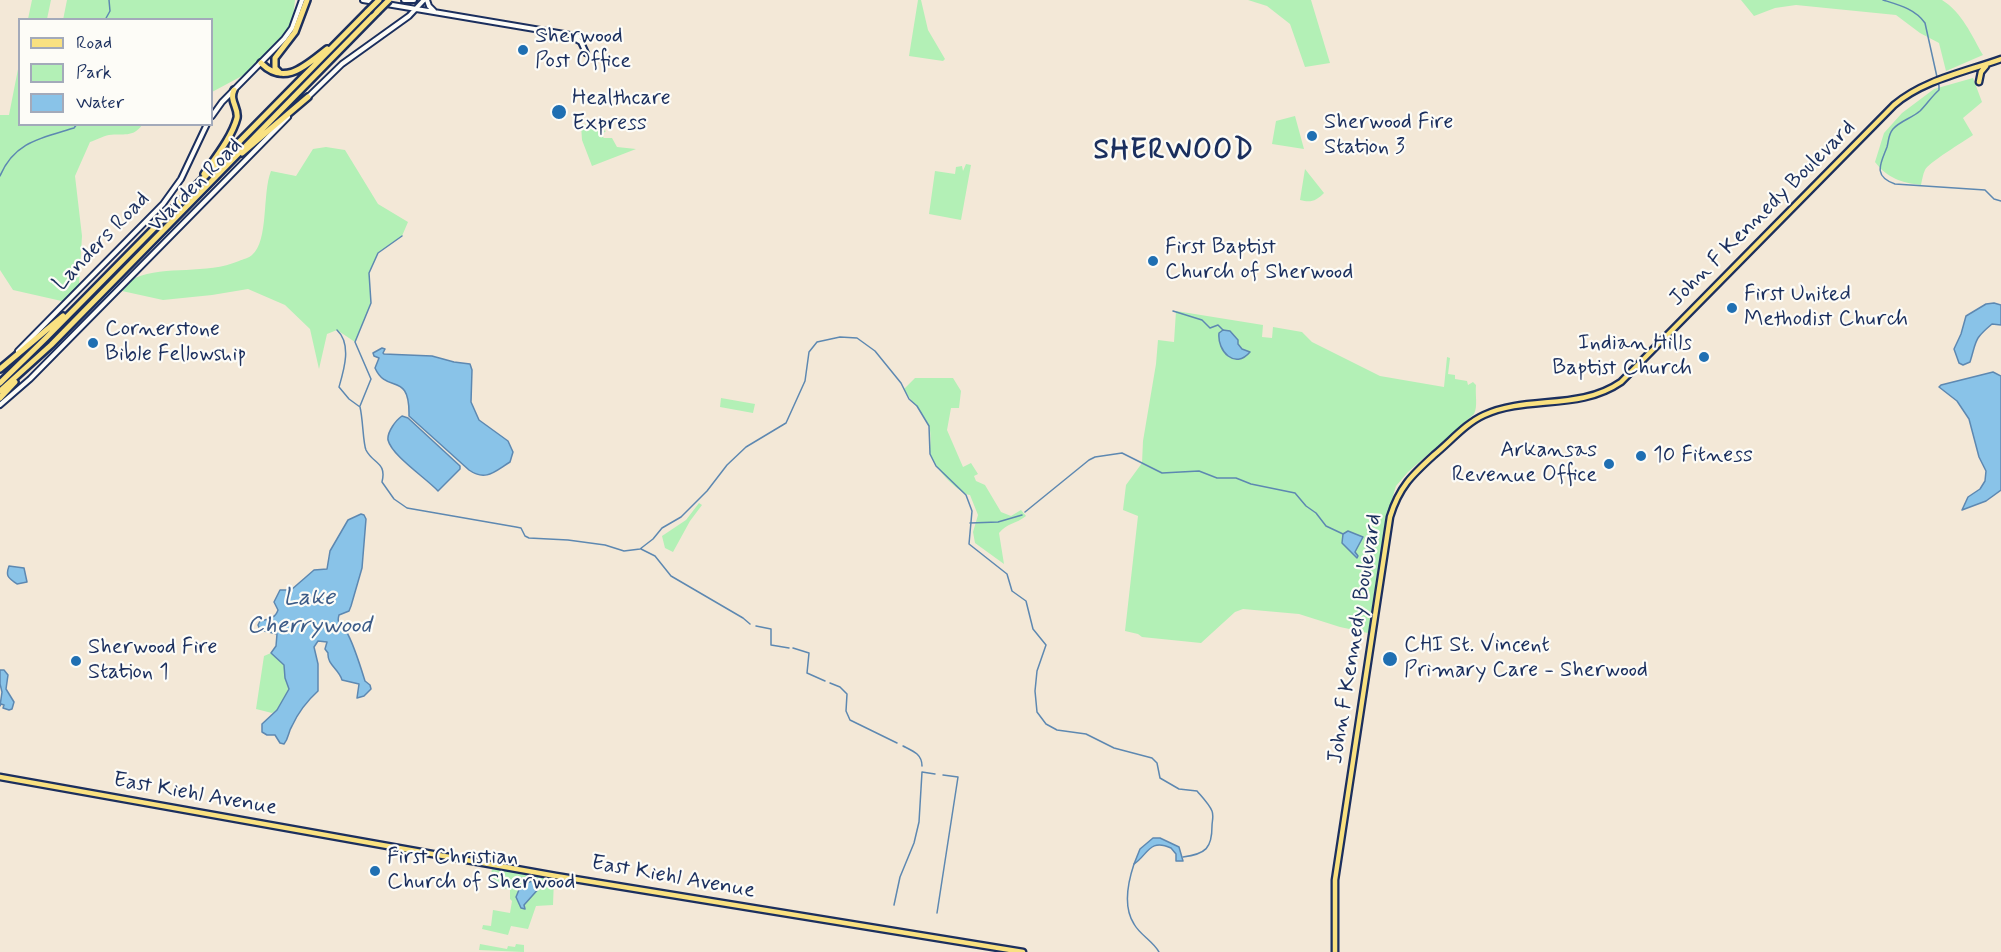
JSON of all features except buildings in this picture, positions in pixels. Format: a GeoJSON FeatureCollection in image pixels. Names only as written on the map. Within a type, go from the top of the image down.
{"type":"FeatureCollection","features":[{"type":"Feature","properties":{"kind":"highway"},"geometry":{"type":"LineString","coordinates":[[281,73],[275,68],[275,58],[295,32],[307,0]]}},
{"type":"Feature","properties":{"kind":"highway"},"geometry":{"type":"LineString","coordinates":[[0,398],[100,293],[389,0]]}},
{"type":"Feature","properties":{"kind":"highway"},"geometry":{"type":"LineString","coordinates":[[0,382],[380,1]]}},
{"type":"Feature","properties":{"kind":"highway"},"geometry":{"type":"LineString","coordinates":[[261,63],[270,71],[291,73],[340,40]]}},
{"type":"Feature","properties":{"kind":"highway"},"geometry":{"type":"LineString","coordinates":[[197,185],[219,153],[237,119],[232,99],[234,90]]}},
{"type":"Feature","properties":{"kind":"highway"},"geometry":{"type":"LineString","coordinates":[[220,171],[308,97]]}},
{"type":"Feature","properties":{"kind":"highway"},"geometry":{"type":"LineString","coordinates":[[0,368],[79,303]]}},
{"type":"Feature","properties":{"kind":"highway"},"geometry":{"type":"LineString","coordinates":[[0,391],[27,369]]}},
{"type":"Feature","properties":{"kind":"main road"},"geometry":{"type":"LineString","coordinates":[[213,115],[292,28],[302,0]]}},
{"type":"Feature","properties":{"kind":"main road"},"geometry":{"type":"LineString","coordinates":[[363,0],[380,1],[588,38]]}},
{"type":"Feature","properties":{"kind":"main road"},"geometry":{"type":"LineString","coordinates":[[404,0],[414,0]]}},
{"type":"Feature","properties":{"kind":"main road"},"geometry":{"type":"LineString","coordinates":[[426,0],[429,6],[438,13]]}},
{"type":"Feature","properties":{"kind":"main road","name":"Warden Road"},"geometry":{"type":"LineString","coordinates":[[0,405],[30,379],[343,63],[399,23],[426,0]]}},
{"type":"Feature","properties":{"kind":"main road"},"geometry":{"type":"LineString","coordinates":[[399,23],[405,11],[404,6]]}},
{"type":"Feature","properties":{"kind":"main road"},"geometry":{"type":"LineString","coordinates":[[569,35],[581,42],[586,53]]}},
{"type":"Feature","properties":{"kind":"main road","name":"John F Kennedy Boulevard"},"geometry":{"type":"LineString","coordinates":[[1335,952],[1334,891],[1389,523],[1397,496],[1407,480],[1452,439],[1483,415],[1508,408],[1589,397],[1602,393],[1621,382],[1903,97],[1926,85],[2001,59]]}},
{"type":"Feature","properties":{"kind":"main road"},"geometry":{"type":"LineString","coordinates":[[1979,82],[1981,72],[1988,64]]}},
{"type":"Feature","properties":{"kind":"main road","name":"Landers Road"},"geometry":{"type":"LineString","coordinates":[[0,368],[173,192],[206,126]]}},
{"type":"Feature","properties":{"kind":"main road","name":"East Kiehl Avenue"},"geometry":{"type":"LineString","coordinates":[[0,777],[556,876],[1023,952]]}},
{"type":"Feature","properties":{"kind":"green space"},"geometry":{"type":"Polygon","coordinates":[[[32,0],[51,0],[47,18],[28,18],[32,0]]]}},
{"type":"Feature","properties":{"kind":"green space"},"geometry":{"type":"Polygon","coordinates":[[[67,0],[295,0],[292,28],[255,69],[213,91],[213,18],[63,18],[67,0]]]}},
{"type":"Feature","properties":{"kind":"green space"},"geometry":{"type":"Polygon","coordinates":[[[918,0],[921,0],[928,30],[945,59],[943,61],[909,56],[918,0]]]}},
{"type":"Feature","properties":{"kind":"green space"},"geometry":{"type":"Polygon","coordinates":[[[1248,0],[1311,0],[1330,63],[1305,67],[1290,24],[1267,6],[1248,0]]]}},
{"type":"Feature","properties":{"kind":"green space"},"geometry":{"type":"Polygon","coordinates":[[[1741,0],[1942,0],[1961,18],[1983,55],[1946,71],[1939,43],[1920,33],[1896,15],[1796,5],[1775,8],[1754,16],[1741,0]]]}},
{"type":"Feature","properties":{"kind":"green space"},"geometry":{"type":"Polygon","coordinates":[[[18,69],[18,126],[141,126],[135,132],[104,136],[90,142],[75,176],[82,236],[79,284],[66,302],[13,290],[0,270],[0,115],[9,115],[18,69]]]}},
{"type":"Feature","properties":{"kind":"green space"},"geometry":{"type":"Polygon","coordinates":[[[1973,78],[1982,102],[1963,118],[1973,135],[1928,167],[1921,185],[1895,179],[1880,168],[1875,162],[1884,133],[1902,113],[1934,89],[1973,78]]]}},
{"type":"Feature","properties":{"kind":"green space"},"geometry":{"type":"Polygon","coordinates":[[[1295,116],[1304,149],[1272,144],[1276,121],[1295,116]]]}},
{"type":"Feature","properties":{"kind":"green space"},"geometry":{"type":"Polygon","coordinates":[[[581,125],[606,131],[601,135],[604,138],[612,138],[617,147],[636,149],[592,166],[582,140],[581,125]]]}},
{"type":"Feature","properties":{"kind":"green space"},"geometry":{"type":"Polygon","coordinates":[[[326,147],[345,150],[378,204],[408,222],[402,236],[378,253],[369,273],[371,303],[355,342],[337,330],[327,334],[319,369],[310,329],[285,305],[248,289],[163,300],[122,291],[135,278],[147,274],[213,268],[251,256],[261,239],[271,171],[296,176],[313,149],[326,147]]]}},
{"type":"Feature","properties":{"kind":"green space"},"geometry":{"type":"Polygon","coordinates":[[[966,164],[971,165],[961,220],[929,214],[935,171],[955,174],[956,167],[962,166],[963,171],[966,164]]]}},
{"type":"Feature","properties":{"kind":"green space"},"geometry":{"type":"Polygon","coordinates":[[[1305,169],[1324,193],[1313,201],[1300,200],[1305,169]]]}},
{"type":"Feature","properties":{"kind":"green space"},"geometry":{"type":"Polygon","coordinates":[[[1176,311],[1263,325],[1262,337],[1272,338],[1273,327],[1302,332],[1312,342],[1380,376],[1444,387],[1447,357],[1450,358],[1448,374],[1455,375],[1455,379],[1467,381],[1468,385],[1473,382],[1476,385],[1474,414],[1408,472],[1396,486],[1386,519],[1368,633],[1299,614],[1243,609],[1235,612],[1201,643],[1142,637],[1125,631],[1138,516],[1123,510],[1126,485],[1142,463],[1143,441],[1158,340],[1174,342],[1176,311]]]}},
{"type":"Feature","properties":{"kind":"green space"},"geometry":{"type":"Polygon","coordinates":[[[915,378],[953,378],[961,391],[959,408],[951,408],[947,430],[963,467],[971,463],[978,474],[974,476],[976,481],[985,485],[1001,512],[1011,516],[1021,510],[1026,516],[1005,527],[999,533],[1004,564],[975,543],[973,532],[978,515],[970,495],[952,484],[935,464],[930,452],[928,424],[904,389],[915,378]]]}},
{"type":"Feature","properties":{"kind":"green space"},"geometry":{"type":"Polygon","coordinates":[[[721,398],[755,404],[753,413],[720,407],[721,398]]]}},
{"type":"Feature","properties":{"kind":"green space"},"geometry":{"type":"Polygon","coordinates":[[[699,503],[702,505],[690,521],[673,552],[665,548],[662,536],[686,520],[699,503]]]}},
{"type":"Feature","properties":{"kind":"green space"},"geometry":{"type":"Polygon","coordinates":[[[271,653],[284,665],[285,678],[290,690],[277,710],[272,713],[256,709],[264,656],[271,653]]]}},
{"type":"Feature","properties":{"kind":"green space"},"geometry":{"type":"Polygon","coordinates":[[[492,868],[554,879],[553,905],[536,906],[528,929],[511,926],[508,935],[482,929],[483,925],[491,926],[493,910],[510,913],[512,901],[510,890],[490,884],[492,868]]]}},
{"type":"Feature","properties":{"kind":"green space"},"geometry":{"type":"Polygon","coordinates":[[[480,944],[507,949],[508,946],[515,947],[516,944],[524,945],[524,952],[479,950],[480,944]]]}},
{"type":"Feature","properties":{"kind":"water"},"geometry":{"type":"Polygon","coordinates":[[[1986,304],[2001,305],[2001,325],[1992,324],[1986,329],[1976,341],[1970,362],[1963,365],[1959,363],[1954,349],[1966,316],[1986,304]]]}},
{"type":"Feature","properties":{"kind":"water"},"geometry":{"type":"Polygon","coordinates":[[[1223,330],[1230,331],[1242,349],[1250,352],[1239,359],[1228,356],[1219,340],[1219,333],[1223,330]]]}},
{"type":"Feature","properties":{"kind":"water"},"geometry":{"type":"Polygon","coordinates":[[[382,348],[385,349],[384,354],[432,356],[470,364],[472,370],[471,402],[479,420],[508,441],[513,452],[510,462],[495,472],[485,475],[469,470],[409,416],[406,393],[402,388],[380,376],[375,368],[379,358],[373,353],[382,348]]]}},
{"type":"Feature","properties":{"kind":"water"},"geometry":{"type":"Polygon","coordinates":[[[1993,372],[2001,376],[2001,490],[1986,501],[1962,510],[1968,497],[1980,489],[1985,481],[1986,471],[1979,457],[1969,419],[1957,401],[1939,387],[1993,372]]]}},
{"type":"Feature","properties":{"kind":"water"},"geometry":{"type":"Polygon","coordinates":[[[402,416],[408,418],[460,466],[460,469],[438,491],[402,460],[388,440],[389,433],[402,416]]]}},
{"type":"Feature","properties":{"kind":"water","name":"Lake Cherrywood"},"geometry":{"type":"Polygon","coordinates":[[[361,514],[366,519],[362,568],[349,611],[339,615],[338,621],[349,636],[365,681],[371,689],[364,696],[357,698],[359,684],[342,680],[329,661],[325,649],[327,642],[318,641],[314,647],[318,664],[318,691],[297,716],[287,740],[284,744],[280,743],[275,735],[262,732],[262,724],[277,710],[289,689],[284,665],[271,653],[276,646],[277,634],[260,630],[258,625],[260,621],[271,618],[277,613],[274,602],[280,590],[291,590],[314,570],[327,569],[330,551],[348,520],[361,514]]]}},
{"type":"Feature","properties":{"kind":"water"},"geometry":{"type":"Polygon","coordinates":[[[1348,531],[1363,537],[1355,552],[1357,558],[1342,543],[1343,534],[1348,531]]]}},
{"type":"Feature","properties":{"kind":"water"},"geometry":{"type":"Polygon","coordinates":[[[9,566],[24,568],[27,582],[17,584],[10,579],[7,573],[9,566]]]}},
{"type":"Feature","properties":{"kind":"water"},"geometry":{"type":"Polygon","coordinates":[[[0,670],[4,670],[8,675],[6,689],[14,702],[12,709],[9,710],[3,708],[4,705],[0,706],[2,692],[0,670]]]}},
{"type":"Feature","properties":{"kind":"water"},"geometry":{"type":"Polygon","coordinates":[[[1153,838],[1160,838],[1179,847],[1183,861],[1176,861],[1176,854],[1171,848],[1158,845],[1153,846],[1134,864],[1140,849],[1153,838]]]}},
{"type":"Feature","properties":{"kind":"water"},"geometry":{"type":"Polygon","coordinates":[[[538,880],[541,886],[524,905],[525,909],[521,908],[516,897],[521,885],[538,880]]]}},
{"type":"Feature","properties":{"kind":"waterway"},"geometry":{"type":"LineString","coordinates":[[106,18],[110,11],[109,0]]}},
{"type":"Feature","properties":{"kind":"waterway"},"geometry":{"type":"LineString","coordinates":[[1883,0],[1912,11],[1925,23],[1939,86],[1939,90],[1920,111],[1891,131],[1880,168],[1883,177],[1895,184],[1985,190],[1994,199],[2001,201]]}},
{"type":"Feature","properties":{"kind":"waterway"},"geometry":{"type":"LineString","coordinates":[[0,176],[13,156],[30,143],[76,126]]}},
{"type":"Feature","properties":{"kind":"waterway"},"geometry":{"type":"LineString","coordinates":[[360,406],[371,379],[355,342],[371,303],[369,273],[378,253],[402,236]]}},
{"type":"Feature","properties":{"kind":"waterway"},"geometry":{"type":"LineString","coordinates":[[1173,311],[1202,320],[1210,328],[1218,325],[1223,330]]}},
{"type":"Feature","properties":{"kind":"waterway"},"geometry":{"type":"LineString","coordinates":[[337,330],[342,336],[346,350],[345,365],[339,387],[360,407],[366,450],[381,467],[382,482],[394,499],[407,508],[521,528],[525,536],[529,538],[605,545],[624,551],[640,549],[662,528],[681,517],[746,447],[786,423],[805,381],[809,352],[817,342],[840,337],[857,338],[875,351],[901,383],[909,399],[917,406],[929,426],[930,454],[936,466],[966,495],[972,511],[969,544],[1007,574],[1012,591],[1026,601],[1033,629],[1046,645],[1037,671],[1035,691],[1037,712],[1046,724],[1057,730],[1086,734],[1114,748],[1152,758],[1157,763],[1160,778],[1179,789],[1197,791],[1209,806],[1213,817],[1209,845],[1202,852],[1183,857]]}},
{"type":"Feature","properties":{"kind":"waterway"},"geometry":{"type":"LineString","coordinates":[[1025,512],[1089,460],[1122,453],[1162,473],[1199,471],[1217,478],[1236,478],[1251,484],[1295,493],[1326,526],[1343,534]]}},
{"type":"Feature","properties":{"kind":"waterway"},"geometry":{"type":"LineString","coordinates":[[970,523],[998,522],[1022,515]]}},
{"type":"Feature","properties":{"kind":"waterway"},"geometry":{"type":"LineString","coordinates":[[641,549],[655,556],[671,576],[750,624]]}},
{"type":"Feature","properties":{"kind":"waterway"},"geometry":{"type":"LineString","coordinates":[[756,626],[771,629],[771,645],[789,648]]}},
{"type":"Feature","properties":{"kind":"waterway"},"geometry":{"type":"LineString","coordinates":[[793,648],[809,653],[807,673],[825,681]]}},
{"type":"Feature","properties":{"kind":"waterway"},"geometry":{"type":"LineString","coordinates":[[830,683],[840,687],[847,694],[846,711],[850,720],[897,743]]}},
{"type":"Feature","properties":{"kind":"waterway"},"geometry":{"type":"LineString","coordinates":[[903,746],[919,756],[922,766]]}},
{"type":"Feature","properties":{"kind":"waterway"},"geometry":{"type":"LineString","coordinates":[[894,905],[900,877],[914,843],[919,822],[922,772],[935,774]]}},
{"type":"Feature","properties":{"kind":"waterway"},"geometry":{"type":"LineString","coordinates":[[937,913],[958,777],[943,775]]}},
{"type":"Feature","properties":{"kind":"waterway"},"geometry":{"type":"LineString","coordinates":[[1134,864],[1128,886],[1129,910],[1137,928],[1159,952]]}},
{"type":"Feature","properties":{"kind":"place","name":"Sherwood Post Office"},"geometry":{"type":"Point","coordinates":[523,50]}},
{"type":"Feature","properties":{"kind":"place","name":"Healthcare Express"},"geometry":{"type":"Point","coordinates":[559,112]}},
{"type":"Feature","properties":{"kind":"place","name":"Sherwood Fire Station 3"},"geometry":{"type":"Point","coordinates":[1312,136]}},
{"type":"Feature","properties":{"kind":"place","name":"First Baptist Church of Sherwood"},"geometry":{"type":"Point","coordinates":[1153,261]}},
{"type":"Feature","properties":{"kind":"place","name":"First United Methodist Church"},"geometry":{"type":"Point","coordinates":[1732,308]}},
{"type":"Feature","properties":{"kind":"place","name":"Cornerstone Bible Fellowship"},"geometry":{"type":"Point","coordinates":[93,343]}},
{"type":"Feature","properties":{"kind":"place","name":"Indian Hills Baptist Church"},"geometry":{"type":"Point","coordinates":[1704,357]}},
{"type":"Feature","properties":{"kind":"place","name":"10 Fitness"},"geometry":{"type":"Point","coordinates":[1641,456]}},
{"type":"Feature","properties":{"kind":"place","name":"Arkansas Revenue Office"},"geometry":{"type":"Point","coordinates":[1609,464]}},
{"type":"Feature","properties":{"kind":"place","name":"CHI St. Vincent Primary Care - Sherwood"},"geometry":{"type":"Point","coordinates":[1390,659]}},
{"type":"Feature","properties":{"kind":"place","name":"Sherwood Fire Station 1"},"geometry":{"type":"Point","coordinates":[76,661]}},
{"type":"Feature","properties":{"kind":"place","name":"First Christian Church of Sherwood"},"geometry":{"type":"Point","coordinates":[375,871]}},
{"type":"Feature","properties":{"kind":"district","name":"SHERWOOD"},"geometry":{"type":"Point","coordinates":[1174,152]}}]}
